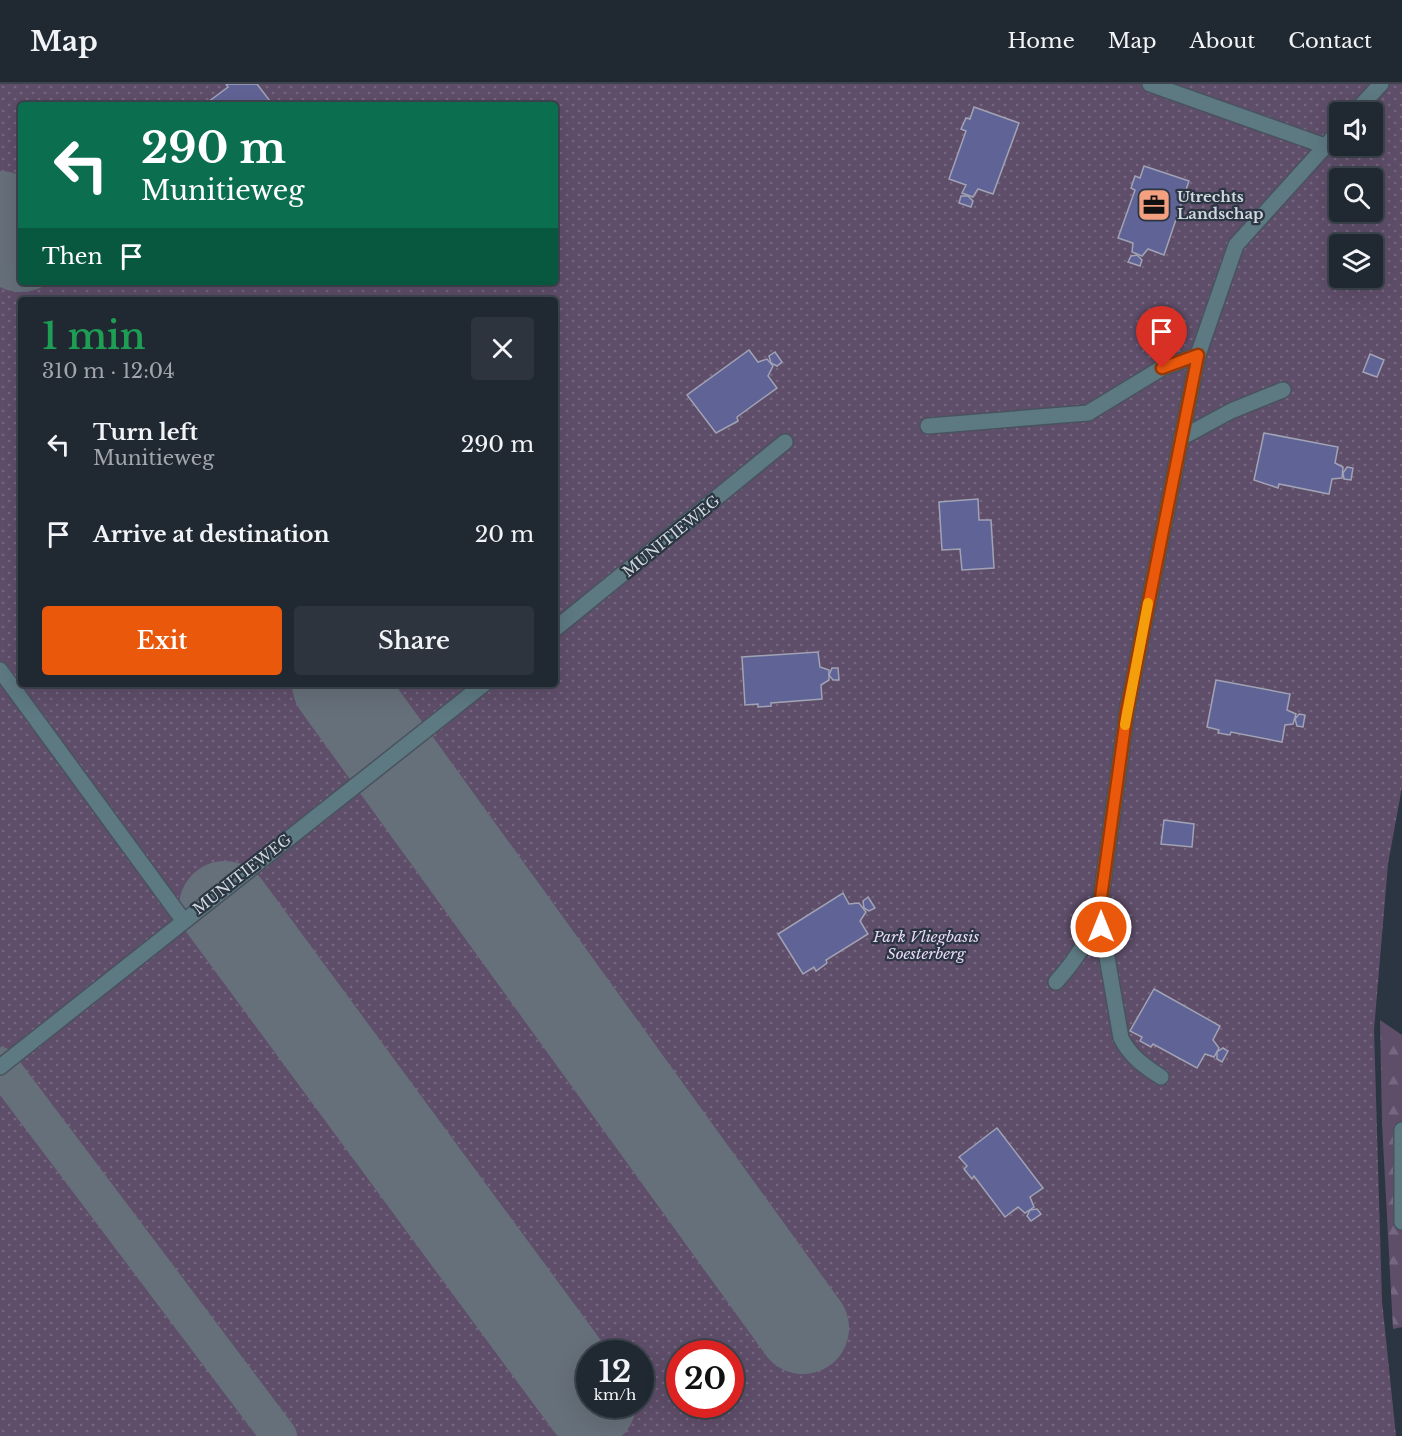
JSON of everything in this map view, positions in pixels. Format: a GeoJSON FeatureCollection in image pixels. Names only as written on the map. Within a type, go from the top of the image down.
{"type":"FeatureCollection","features":[{"type":"Feature","properties":{"kind":"street"},"geometry":{"type":"LineString","coordinates":[[1150,84],[1325,146]]}},
{"type":"Feature","properties":{"kind":"street"},"geometry":{"type":"LineString","coordinates":[[1364,102],[1381,84]]}},
{"type":"Feature","properties":{"kind":"street"},"geometry":{"type":"LineString","coordinates":[[1056,982],[1079,953],[1093,929],[1099,912],[1127,711],[1198,355],[1236,245],[1329,142]]}},
{"type":"Feature","properties":{"kind":"street"},"geometry":{"type":"LineString","coordinates":[[928,426],[1088,413],[1162,368],[1198,355]]}},
{"type":"Feature","properties":{"kind":"street"},"geometry":{"type":"LineString","coordinates":[[1181,438],[1231,411],[1283,390]]}},
{"type":"Feature","properties":{"kind":"street","name":"MUNITIEWEG"},"geometry":{"type":"LineString","coordinates":[[558,626],[785,442]]}},
{"type":"Feature","properties":{"kind":"street"},"geometry":{"type":"LineString","coordinates":[[0,670],[183,920]]}},
{"type":"Feature","properties":{"kind":"street","name":"MUNITIEWEG"},"geometry":{"type":"LineString","coordinates":[[1,1067],[94,995],[183,920],[480,687]]}},
{"type":"Feature","properties":{"kind":"street"},"geometry":{"type":"LineString","coordinates":[[1099,912],[1121,1038],[1136,1059],[1161,1077]]}},
{"type":"Feature","properties":{"kind":"street"},"geometry":{"type":"LineString","coordinates":[[1402,1130],[1402,1222]]}},
{"type":"Feature","properties":{"kind":"green space","name":"Park Vliegbasis Soesterberg"},"geometry":{"type":"Polygon","coordinates":[[[0,84],[1402,84],[1402,787],[1388,864],[1374,1030],[1382,1301],[1396,1436],[0,1436],[0,84]]]}},
{"type":"Feature","properties":{"kind":"green space"},"geometry":{"type":"Polygon","coordinates":[[[1380,1020],[1402,1035],[1402,1327],[1393,1329],[1382,1123],[1380,1020]]]}},
{"type":"Feature","properties":{"kind":"building"},"geometry":{"type":"Polygon","coordinates":[[[226,84],[257,84],[271,102],[208,102],[228,87],[226,84]]]}},
{"type":"Feature","properties":{"kind":"building"},"geometry":{"type":"Polygon","coordinates":[[[974,107],[1019,123],[993,194],[978,189],[973,197],[962,193],[966,185],[949,179],[966,131],[961,129],[966,118],[970,119],[974,107]]]}},
{"type":"Feature","properties":{"kind":"building"},"geometry":{"type":"Polygon","coordinates":[[[1144,166],[1189,181],[1164,255],[1148,249],[1142,256],[1132,252],[1133,243],[1118,238],[1135,190],[1131,188],[1135,176],[1140,178],[1144,166]]]}},
{"type":"Feature","properties":{"kind":"building"},"geometry":{"type":"Polygon","coordinates":[[[961,196],[968,196],[973,201],[971,207],[959,203],[961,196]]]}},
{"type":"Feature","properties":{"kind":"building"},"geometry":{"type":"Polygon","coordinates":[[[1137,255],[1142,260],[1140,266],[1128,262],[1131,256],[1137,255]]]}},
{"type":"Feature","properties":{"kind":"building"},"geometry":{"type":"Polygon","coordinates":[[[749,350],[758,362],[767,359],[773,366],[768,376],[777,388],[737,417],[738,421],[716,433],[687,395],[749,350]]]}},
{"type":"Feature","properties":{"kind":"building"},"geometry":{"type":"Polygon","coordinates":[[[775,352],[782,362],[777,366],[771,363],[769,356],[775,352]]]}},
{"type":"Feature","properties":{"kind":"building"},"geometry":{"type":"Polygon","coordinates":[[[1370,354],[1384,360],[1377,377],[1363,372],[1370,354]]]}},
{"type":"Feature","properties":{"kind":"building"},"geometry":{"type":"Polygon","coordinates":[[[1264,433],[1338,447],[1335,463],[1343,467],[1342,478],[1332,479],[1329,494],[1279,484],[1278,488],[1254,480],[1264,433]]]}},
{"type":"Feature","properties":{"kind":"building"},"geometry":{"type":"Polygon","coordinates":[[[1347,467],[1353,468],[1351,480],[1344,479],[1343,473],[1347,467]]]}},
{"type":"Feature","properties":{"kind":"building"},"geometry":{"type":"Polygon","coordinates":[[[978,499],[979,520],[991,520],[994,568],[962,570],[960,549],[942,550],[939,502],[978,499]]]}},
{"type":"Feature","properties":{"kind":"building"},"geometry":{"type":"Polygon","coordinates":[[[818,652],[820,667],[829,670],[829,680],[821,685],[822,699],[771,703],[771,706],[745,705],[742,657],[818,652]]]}},
{"type":"Feature","properties":{"kind":"building"},"geometry":{"type":"Polygon","coordinates":[[[832,668],[838,668],[839,680],[833,680],[829,675],[832,668]]]}},
{"type":"Feature","properties":{"kind":"building"},"geometry":{"type":"Polygon","coordinates":[[[1216,680],[1290,694],[1287,710],[1296,714],[1293,724],[1285,725],[1282,742],[1231,732],[1230,735],[1218,733],[1219,730],[1207,727],[1216,680]]]}},
{"type":"Feature","properties":{"kind":"building"},"geometry":{"type":"Polygon","coordinates":[[[1299,714],[1305,715],[1303,727],[1297,726],[1295,719],[1299,714]]]}},
{"type":"Feature","properties":{"kind":"building"},"geometry":{"type":"Polygon","coordinates":[[[1164,820],[1194,824],[1192,847],[1161,844],[1164,820]]]}},
{"type":"Feature","properties":{"kind":"building"},"geometry":{"type":"Polygon","coordinates":[[[843,893],[849,904],[859,903],[866,912],[860,921],[868,934],[826,960],[827,963],[816,971],[814,967],[803,974],[778,934],[843,893]]]}},
{"type":"Feature","properties":{"kind":"building"},"geometry":{"type":"Polygon","coordinates":[[[868,897],[875,908],[869,911],[864,908],[863,901],[868,897]]]}},
{"type":"Feature","properties":{"kind":"building"},"geometry":{"type":"Polygon","coordinates":[[[1154,989],[1220,1026],[1213,1040],[1219,1048],[1214,1057],[1205,1054],[1197,1068],[1153,1044],[1151,1047],[1140,1041],[1142,1037],[1130,1031],[1154,989]]]}},
{"type":"Feature","properties":{"kind":"building"},"geometry":{"type":"Polygon","coordinates":[[[1223,1048],[1228,1051],[1222,1062],[1217,1059],[1217,1052],[1223,1048]]]}},
{"type":"Feature","properties":{"kind":"building"},"geometry":{"type":"Polygon","coordinates":[[[997,1128],[1043,1188],[1030,1197],[1034,1207],[1025,1213],[1018,1207],[1005,1217],[974,1176],[972,1179],[964,1169],[967,1166],[959,1157],[997,1128]]]}},
{"type":"Feature","properties":{"kind":"building"},"geometry":{"type":"Polygon","coordinates":[[[1037,1209],[1041,1214],[1031,1221],[1027,1216],[1030,1210],[1037,1209]]]}},
{"type":"Feature","properties":{"kind":"taxiway"},"geometry":{"type":"LineString","coordinates":[[0,1065],[279,1436]]}},
{"type":"Feature","properties":{"kind":"runway"},"geometry":{"type":"LineString","coordinates":[[0,217],[18,242]]}},
{"type":"Feature","properties":{"kind":"runway"},"geometry":{"type":"LineString","coordinates":[[340,687],[803,1328]]}},
{"type":"Feature","properties":{"kind":"runway"},"geometry":{"type":"LineString","coordinates":[[225,907],[576,1384]]}},
{"type":"Feature","properties":{"kind":"slow traffic"},"geometry":{"type":"LineString","coordinates":[[1125,725],[1148,603]]}},
{"type":"Feature","properties":{"kind":"place","name":"Utrechts Landschap"},"geometry":{"type":"Point","coordinates":[1154,205]}},
{"type":"Feature","properties":{"kind":"route"},"geometry":{"type":"LineString","coordinates":[[1101,927],[1099,912],[1127,711],[1198,355],[1162,368]]}}]}
